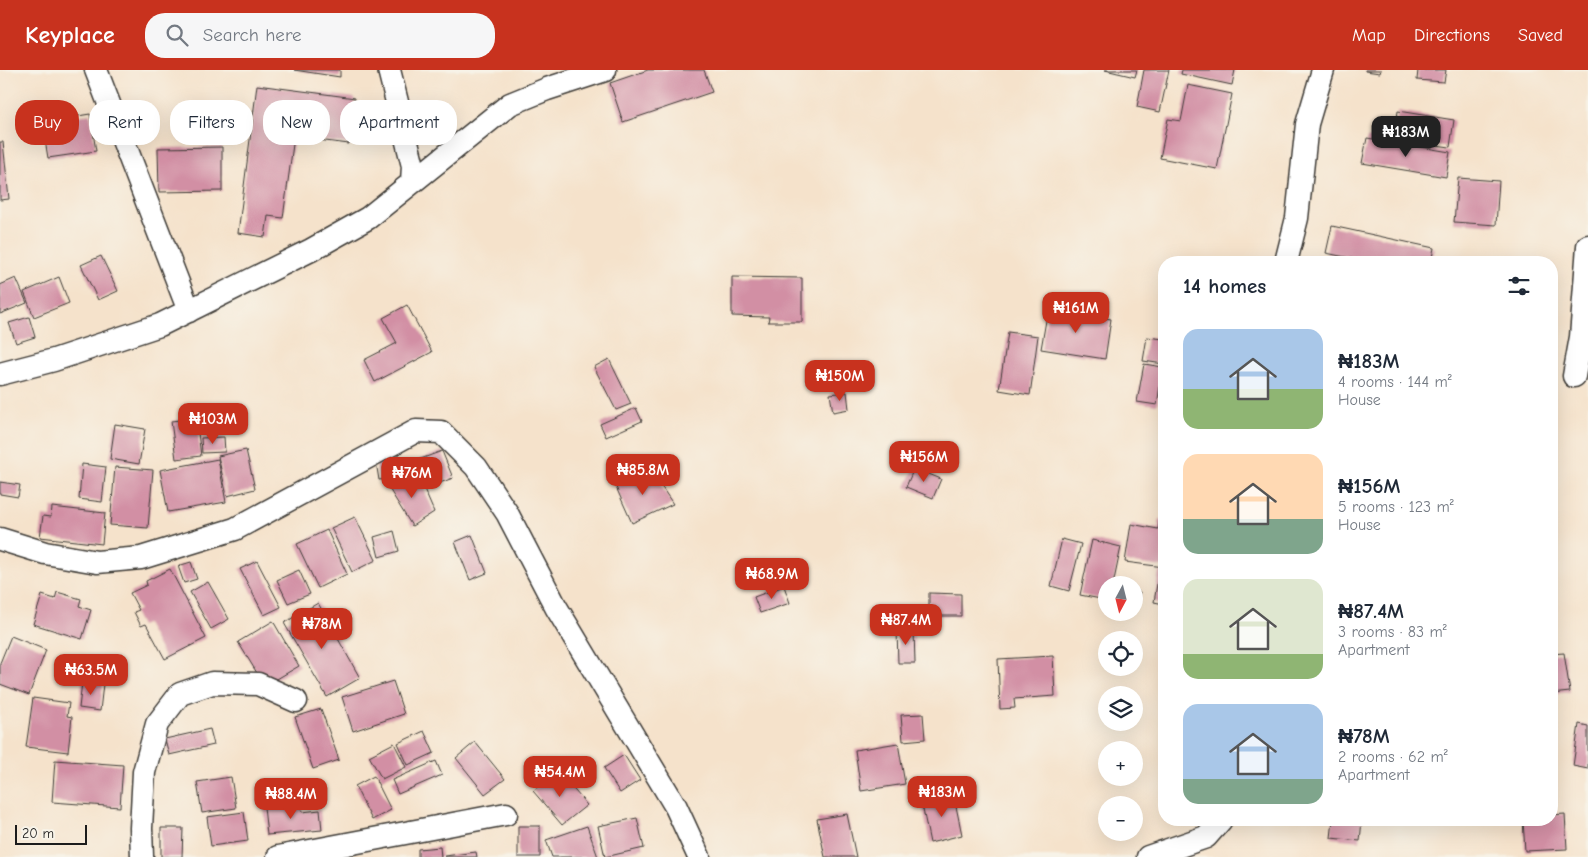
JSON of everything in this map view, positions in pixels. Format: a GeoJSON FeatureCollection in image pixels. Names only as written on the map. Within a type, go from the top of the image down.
{"type":"FeatureCollection","features":[{"type":"Feature","properties":{"kind":"street"},"geometry":{"type":"LineString","coordinates":[[96,70],[189,311]]}},
{"type":"Feature","properties":{"kind":"street"},"geometry":{"type":"LineString","coordinates":[[389,70],[413,166],[412,182]]}},
{"type":"Feature","properties":{"kind":"street"},"geometry":{"type":"LineString","coordinates":[[0,374],[54,360],[160,325],[311,250],[368,218],[510,104],[547,89],[605,70]]}},
{"type":"Feature","properties":{"kind":"street"},"geometry":{"type":"LineString","coordinates":[[1288,256],[1297,218],[1307,124],[1323,70]]}},
{"type":"Feature","properties":{"kind":"street"},"geometry":{"type":"LineString","coordinates":[[1574,376],[1581,337],[1588,246]]}},
{"type":"Feature","properties":{"kind":"street"},"geometry":{"type":"LineString","coordinates":[[0,539],[45,552],[97,562],[141,558],[234,529],[416,431],[441,432],[476,466],[507,513],[556,607],[676,807],[699,857]]}},
{"type":"Feature","properties":{"kind":"street"},"geometry":{"type":"LineString","coordinates":[[142,857],[141,828],[144,772],[157,724],[180,694],[212,683],[258,684],[296,701]]}},
{"type":"Feature","properties":{"kind":"street"},"geometry":{"type":"LineString","coordinates":[[278,857],[506,814]]}},
{"type":"Feature","properties":{"kind":"street"},"geometry":{"type":"LineString","coordinates":[[1148,857],[1206,837],[1216,826]]}},
{"type":"Feature","properties":{"kind":"building"},"geometry":{"type":"Polygon","coordinates":[[[294,70],[340,70],[340,77],[294,70]]]}},
{"type":"Feature","properties":{"kind":"building"},"geometry":{"type":"Polygon","coordinates":[[[648,70],[704,70],[712,92],[623,122],[610,83],[648,70]]]}},
{"type":"Feature","properties":{"kind":"building"},"geometry":{"type":"Polygon","coordinates":[[[1105,70],[1137,70],[1135,77],[1105,70]]]}},
{"type":"Feature","properties":{"kind":"building"},"geometry":{"type":"Polygon","coordinates":[[[1144,70],[1169,70],[1160,112],[1137,107],[1144,70]]]}},
{"type":"Feature","properties":{"kind":"building"},"geometry":{"type":"Polygon","coordinates":[[[1182,70],[1235,70],[1232,85],[1181,74],[1182,70]]]}},
{"type":"Feature","properties":{"kind":"building"},"geometry":{"type":"Polygon","coordinates":[[[1365,70],[1381,70],[1380,73],[1365,70]]]}},
{"type":"Feature","properties":{"kind":"building"},"geometry":{"type":"Polygon","coordinates":[[[1418,70],[1446,70],[1444,82],[1417,80],[1418,70]]]}},
{"type":"Feature","properties":{"kind":"building"},"geometry":{"type":"Polygon","coordinates":[[[257,85],[355,98],[355,100],[340,100],[340,143],[330,142],[330,100],[263,100],[263,145],[293,145],[283,218],[268,216],[265,237],[238,233],[249,145],[253,145],[253,116],[257,85]]]}},
{"type":"Feature","properties":{"kind":"building"},"geometry":{"type":"Polygon","coordinates":[[[1188,85],[1232,94],[1217,169],[1160,158],[1168,119],[1181,121],[1188,85]]]}},
{"type":"Feature","properties":{"kind":"building"},"geometry":{"type":"Polygon","coordinates":[[[1398,111],[1454,120],[1450,147],[1394,139],[1398,111]]]}},
{"type":"Feature","properties":{"kind":"building"},"geometry":{"type":"Polygon","coordinates":[[[89,114],[89,145],[95,145],[96,151],[48,158],[46,145],[79,145],[79,116],[89,114]]]}},
{"type":"Feature","properties":{"kind":"building"},"geometry":{"type":"Polygon","coordinates":[[[1367,138],[1450,152],[1446,177],[1362,163],[1367,138]]]}},
{"type":"Feature","properties":{"kind":"building"},"geometry":{"type":"Polygon","coordinates":[[[0,142],[3,142],[9,199],[0,200],[0,142]]]}},
{"type":"Feature","properties":{"kind":"building"},"geometry":{"type":"Polygon","coordinates":[[[222,147],[222,191],[159,192],[158,148],[222,147]]]}},
{"type":"Feature","properties":{"kind":"building"},"geometry":{"type":"Polygon","coordinates":[[[1458,178],[1499,181],[1496,225],[1454,222],[1458,178]]]}},
{"type":"Feature","properties":{"kind":"building"},"geometry":{"type":"Polygon","coordinates":[[[1332,226],[1434,248],[1432,256],[1340,256],[1326,253],[1332,226]]]}},
{"type":"Feature","properties":{"kind":"building"},"geometry":{"type":"Polygon","coordinates":[[[101,256],[118,291],[98,300],[81,265],[101,256]]]}},
{"type":"Feature","properties":{"kind":"building"},"geometry":{"type":"Polygon","coordinates":[[[59,277],[69,303],[34,317],[24,292],[59,277]]]}},
{"type":"Feature","properties":{"kind":"building"},"geometry":{"type":"Polygon","coordinates":[[[732,277],[802,278],[802,322],[768,322],[769,317],[732,316],[732,277]]]}},
{"type":"Feature","properties":{"kind":"building"},"geometry":{"type":"Polygon","coordinates":[[[16,278],[27,303],[0,314],[0,285],[16,278]]]}},
{"type":"Feature","properties":{"kind":"building"},"geometry":{"type":"Polygon","coordinates":[[[407,305],[432,352],[375,382],[364,360],[397,343],[383,318],[407,305]]]}},
{"type":"Feature","properties":{"kind":"building"},"geometry":{"type":"Polygon","coordinates":[[[1048,309],[1111,319],[1105,359],[1041,349],[1048,309]]]}},
{"type":"Feature","properties":{"kind":"building"},"geometry":{"type":"Polygon","coordinates":[[[29,317],[35,337],[16,343],[9,323],[29,317]]]}},
{"type":"Feature","properties":{"kind":"building"},"geometry":{"type":"Polygon","coordinates":[[[1008,332],[1038,336],[1030,395],[999,390],[1008,332]]]}},
{"type":"Feature","properties":{"kind":"building"},"geometry":{"type":"Polygon","coordinates":[[[1147,337],[1158,338],[1158,363],[1143,361],[1147,337]]]}},
{"type":"Feature","properties":{"kind":"building"},"geometry":{"type":"Polygon","coordinates":[[[609,359],[631,404],[616,410],[594,367],[609,359]]]}},
{"type":"Feature","properties":{"kind":"building"},"geometry":{"type":"Polygon","coordinates":[[[1144,364],[1158,366],[1157,405],[1137,402],[1144,364]]]}},
{"type":"Feature","properties":{"kind":"building"},"geometry":{"type":"Polygon","coordinates":[[[847,392],[849,409],[833,412],[830,394],[847,392]]]}},
{"type":"Feature","properties":{"kind":"building"},"geometry":{"type":"Polygon","coordinates":[[[636,408],[642,421],[606,437],[600,424],[636,408]]]}},
{"type":"Feature","properties":{"kind":"building"},"geometry":{"type":"Polygon","coordinates":[[[196,418],[201,456],[176,459],[171,421],[196,418]]]}},
{"type":"Feature","properties":{"kind":"building"},"geometry":{"type":"Polygon","coordinates":[[[115,424],[145,429],[139,464],[110,459],[115,424]]]}},
{"type":"Feature","properties":{"kind":"building"},"geometry":{"type":"Polygon","coordinates":[[[224,437],[225,452],[202,453],[201,438],[224,437]]]}},
{"type":"Feature","properties":{"kind":"building"},"geometry":{"type":"Polygon","coordinates":[[[246,450],[255,489],[227,496],[218,456],[246,450]]]}},
{"type":"Feature","properties":{"kind":"building"},"geometry":{"type":"Polygon","coordinates":[[[442,451],[453,478],[429,487],[418,460],[442,451]]]}},
{"type":"Feature","properties":{"kind":"building"},"geometry":{"type":"Polygon","coordinates":[[[218,459],[226,502],[168,512],[160,470],[218,459]]]}},
{"type":"Feature","properties":{"kind":"building"},"geometry":{"type":"Polygon","coordinates":[[[393,460],[395,478],[379,480],[376,462],[393,460]]]}},
{"type":"Feature","properties":{"kind":"building"},"geometry":{"type":"Polygon","coordinates":[[[82,464],[106,467],[102,502],[79,499],[82,464]]]}},
{"type":"Feature","properties":{"kind":"building"},"geometry":{"type":"Polygon","coordinates":[[[115,467],[153,470],[148,528],[110,525],[115,467]]]}},
{"type":"Feature","properties":{"kind":"building"},"geometry":{"type":"Polygon","coordinates":[[[914,468],[941,479],[933,498],[906,487],[914,468]]]}},
{"type":"Feature","properties":{"kind":"building"},"geometry":{"type":"Polygon","coordinates":[[[651,471],[673,504],[632,523],[615,485],[651,471]]]}},
{"type":"Feature","properties":{"kind":"building"},"geometry":{"type":"Polygon","coordinates":[[[418,475],[434,512],[412,526],[388,487],[418,475]]]}},
{"type":"Feature","properties":{"kind":"building"},"geometry":{"type":"Polygon","coordinates":[[[0,482],[20,485],[18,497],[0,494],[0,482]]]}},
{"type":"Feature","properties":{"kind":"building"},"geometry":{"type":"Polygon","coordinates":[[[52,507],[105,513],[102,544],[40,537],[43,516],[51,517],[52,507]]]}},
{"type":"Feature","properties":{"kind":"building"},"geometry":{"type":"Polygon","coordinates":[[[355,517],[376,560],[352,572],[331,528],[355,517]]]}},
{"type":"Feature","properties":{"kind":"building"},"geometry":{"type":"Polygon","coordinates":[[[1131,524],[1158,529],[1158,566],[1125,562],[1131,524]]]}},
{"type":"Feature","properties":{"kind":"building"},"geometry":{"type":"Polygon","coordinates":[[[327,530],[347,574],[318,588],[297,544],[327,530]]]}},
{"type":"Feature","properties":{"kind":"building"},"geometry":{"type":"Polygon","coordinates":[[[394,531],[399,551],[379,557],[374,537],[394,531]]]}},
{"type":"Feature","properties":{"kind":"building"},"geometry":{"type":"Polygon","coordinates":[[[472,535],[487,573],[470,580],[455,542],[472,535]]]}},
{"type":"Feature","properties":{"kind":"building"},"geometry":{"type":"Polygon","coordinates":[[[1062,539],[1081,544],[1069,591],[1051,586],[1062,539]]]}},
{"type":"Feature","properties":{"kind":"building"},"geometry":{"type":"Polygon","coordinates":[[[1092,540],[1121,547],[1115,576],[1098,576],[1098,598],[1080,595],[1092,540]]]}},
{"type":"Feature","properties":{"kind":"building"},"geometry":{"type":"Polygon","coordinates":[[[257,561],[281,607],[264,615],[240,569],[257,561]]]}},
{"type":"Feature","properties":{"kind":"building"},"geometry":{"type":"Polygon","coordinates":[[[191,562],[197,579],[184,583],[178,566],[191,562]]]}},
{"type":"Feature","properties":{"kind":"building"},"geometry":{"type":"Polygon","coordinates":[[[170,569],[206,638],[165,659],[146,624],[141,626],[134,612],[139,610],[130,593],[147,585],[146,581],[170,569]]]}},
{"type":"Feature","properties":{"kind":"building"},"geometry":{"type":"Polygon","coordinates":[[[299,570],[310,594],[288,603],[277,580],[299,570]]]}},
{"type":"Feature","properties":{"kind":"building"},"geometry":{"type":"Polygon","coordinates":[[[1158,578],[1158,603],[1154,602],[1158,578]]]}},
{"type":"Feature","properties":{"kind":"building"},"geometry":{"type":"Polygon","coordinates":[[[208,582],[229,619],[211,629],[190,592],[208,582]]]}},
{"type":"Feature","properties":{"kind":"building"},"geometry":{"type":"Polygon","coordinates":[[[784,586],[790,603],[760,613],[754,597],[784,586]]]}},
{"type":"Feature","properties":{"kind":"building"},"geometry":{"type":"Polygon","coordinates":[[[57,592],[81,599],[79,606],[91,610],[82,639],[33,624],[42,595],[55,599],[57,592]]]}},
{"type":"Feature","properties":{"kind":"building"},"geometry":{"type":"Polygon","coordinates":[[[929,593],[961,594],[961,616],[929,616],[929,593]]]}},
{"type":"Feature","properties":{"kind":"building"},"geometry":{"type":"Polygon","coordinates":[[[318,603],[360,678],[327,697],[284,623],[318,603]]]}},
{"type":"Feature","properties":{"kind":"building"},"geometry":{"type":"Polygon","coordinates":[[[273,621],[299,666],[265,686],[238,642],[273,621]]]}},
{"type":"Feature","properties":{"kind":"building"},"geometry":{"type":"Polygon","coordinates":[[[897,630],[914,630],[915,663],[898,663],[897,630]]]}},
{"type":"Feature","properties":{"kind":"building"},"geometry":{"type":"Polygon","coordinates":[[[11,636],[46,650],[29,695],[0,684],[0,663],[11,636]]]}},
{"type":"Feature","properties":{"kind":"building"},"geometry":{"type":"Polygon","coordinates":[[[1558,653],[1564,653],[1570,692],[1558,693],[1558,653]]]}},
{"type":"Feature","properties":{"kind":"building"},"geometry":{"type":"Polygon","coordinates":[[[1053,656],[1055,696],[1014,699],[1015,708],[1000,709],[998,659],[1053,656]]]}},
{"type":"Feature","properties":{"kind":"building"},"geometry":{"type":"Polygon","coordinates":[[[393,681],[404,714],[353,731],[342,697],[393,681]]]}},
{"type":"Feature","properties":{"kind":"building"},"geometry":{"type":"Polygon","coordinates":[[[82,682],[103,684],[100,711],[79,708],[82,682]]]}},
{"type":"Feature","properties":{"kind":"building"},"geometry":{"type":"Polygon","coordinates":[[[33,698],[69,703],[67,716],[72,717],[68,752],[26,747],[33,698]]]}},
{"type":"Feature","properties":{"kind":"building"},"geometry":{"type":"Polygon","coordinates":[[[321,709],[339,760],[313,769],[295,717],[321,709]]]}},
{"type":"Feature","properties":{"kind":"building"},"geometry":{"type":"Polygon","coordinates":[[[923,714],[925,739],[903,741],[901,715],[923,714]]]}},
{"type":"Feature","properties":{"kind":"building"},"geometry":{"type":"Polygon","coordinates":[[[1579,724],[1588,726],[1588,769],[1573,766],[1579,724]]]}},
{"type":"Feature","properties":{"kind":"building"},"geometry":{"type":"Polygon","coordinates":[[[210,729],[214,745],[169,755],[165,739],[210,729]]]}},
{"type":"Feature","properties":{"kind":"building"},"geometry":{"type":"Polygon","coordinates":[[[424,731],[434,753],[408,765],[398,743],[424,731]]]}},
{"type":"Feature","properties":{"kind":"building"},"geometry":{"type":"Polygon","coordinates":[[[475,742],[505,779],[485,794],[456,758],[475,742]]]}},
{"type":"Feature","properties":{"kind":"building"},"geometry":{"type":"Polygon","coordinates":[[[394,743],[406,767],[382,779],[369,756],[394,743]]]}},
{"type":"Feature","properties":{"kind":"building"},"geometry":{"type":"Polygon","coordinates":[[[898,743],[905,784],[861,791],[855,750],[898,743]]]}},
{"type":"Feature","properties":{"kind":"building"},"geometry":{"type":"Polygon","coordinates":[[[624,755],[640,780],[620,793],[604,768],[624,755]]]}},
{"type":"Feature","properties":{"kind":"building"},"geometry":{"type":"Polygon","coordinates":[[[55,760],[123,765],[120,807],[52,802],[55,760]]]}},
{"type":"Feature","properties":{"kind":"building"},"geometry":{"type":"Polygon","coordinates":[[[436,761],[442,775],[398,794],[392,780],[436,761]]]}},
{"type":"Feature","properties":{"kind":"building"},"geometry":{"type":"Polygon","coordinates":[[[557,770],[587,805],[562,825],[533,791],[557,770]]]}},
{"type":"Feature","properties":{"kind":"building"},"geometry":{"type":"Polygon","coordinates":[[[374,776],[391,810],[372,820],[355,786],[374,776]]]}},
{"type":"Feature","properties":{"kind":"building"},"geometry":{"type":"Polygon","coordinates":[[[231,777],[236,808],[202,813],[197,782],[231,777]]]}},
{"type":"Feature","properties":{"kind":"building"},"geometry":{"type":"Polygon","coordinates":[[[953,792],[962,835],[930,843],[921,800],[953,792]]]}},
{"type":"Feature","properties":{"kind":"building"},"geometry":{"type":"Polygon","coordinates":[[[301,803],[302,812],[320,810],[322,830],[267,835],[264,807],[301,803]]]}},
{"type":"Feature","properties":{"kind":"building"},"geometry":{"type":"Polygon","coordinates":[[[244,812],[248,841],[211,846],[207,817],[244,812]]]}},
{"type":"Feature","properties":{"kind":"building"},"geometry":{"type":"Polygon","coordinates":[[[847,814],[856,857],[825,857],[817,819],[847,814]]]}},
{"type":"Feature","properties":{"kind":"building"},"geometry":{"type":"Polygon","coordinates":[[[1558,814],[1565,814],[1567,849],[1525,851],[1523,826],[1558,826],[1558,814]]]}},
{"type":"Feature","properties":{"kind":"building"},"geometry":{"type":"Polygon","coordinates":[[[637,818],[644,848],[605,857],[598,826],[637,818]]]}},
{"type":"Feature","properties":{"kind":"building"},"geometry":{"type":"Polygon","coordinates":[[[518,826],[540,826],[540,857],[518,857],[518,826]]]}},
{"type":"Feature","properties":{"kind":"building"},"geometry":{"type":"Polygon","coordinates":[[[587,826],[598,857],[552,857],[546,840],[587,826]]]}},
{"type":"Feature","properties":{"kind":"building"},"geometry":{"type":"Polygon","coordinates":[[[1332,826],[1361,826],[1360,841],[1331,838],[1332,826]]]}},
{"type":"Feature","properties":{"kind":"building"},"geometry":{"type":"Polygon","coordinates":[[[161,828],[183,828],[182,857],[161,857],[161,828]]]}},
{"type":"Feature","properties":{"kind":"building"},"geometry":{"type":"Polygon","coordinates":[[[440,847],[441,857],[418,857],[418,849],[440,847]]]}},
{"type":"Feature","properties":{"kind":"building"},"geometry":{"type":"Polygon","coordinates":[[[476,852],[477,857],[445,857],[445,856],[476,852]]]}}]}
